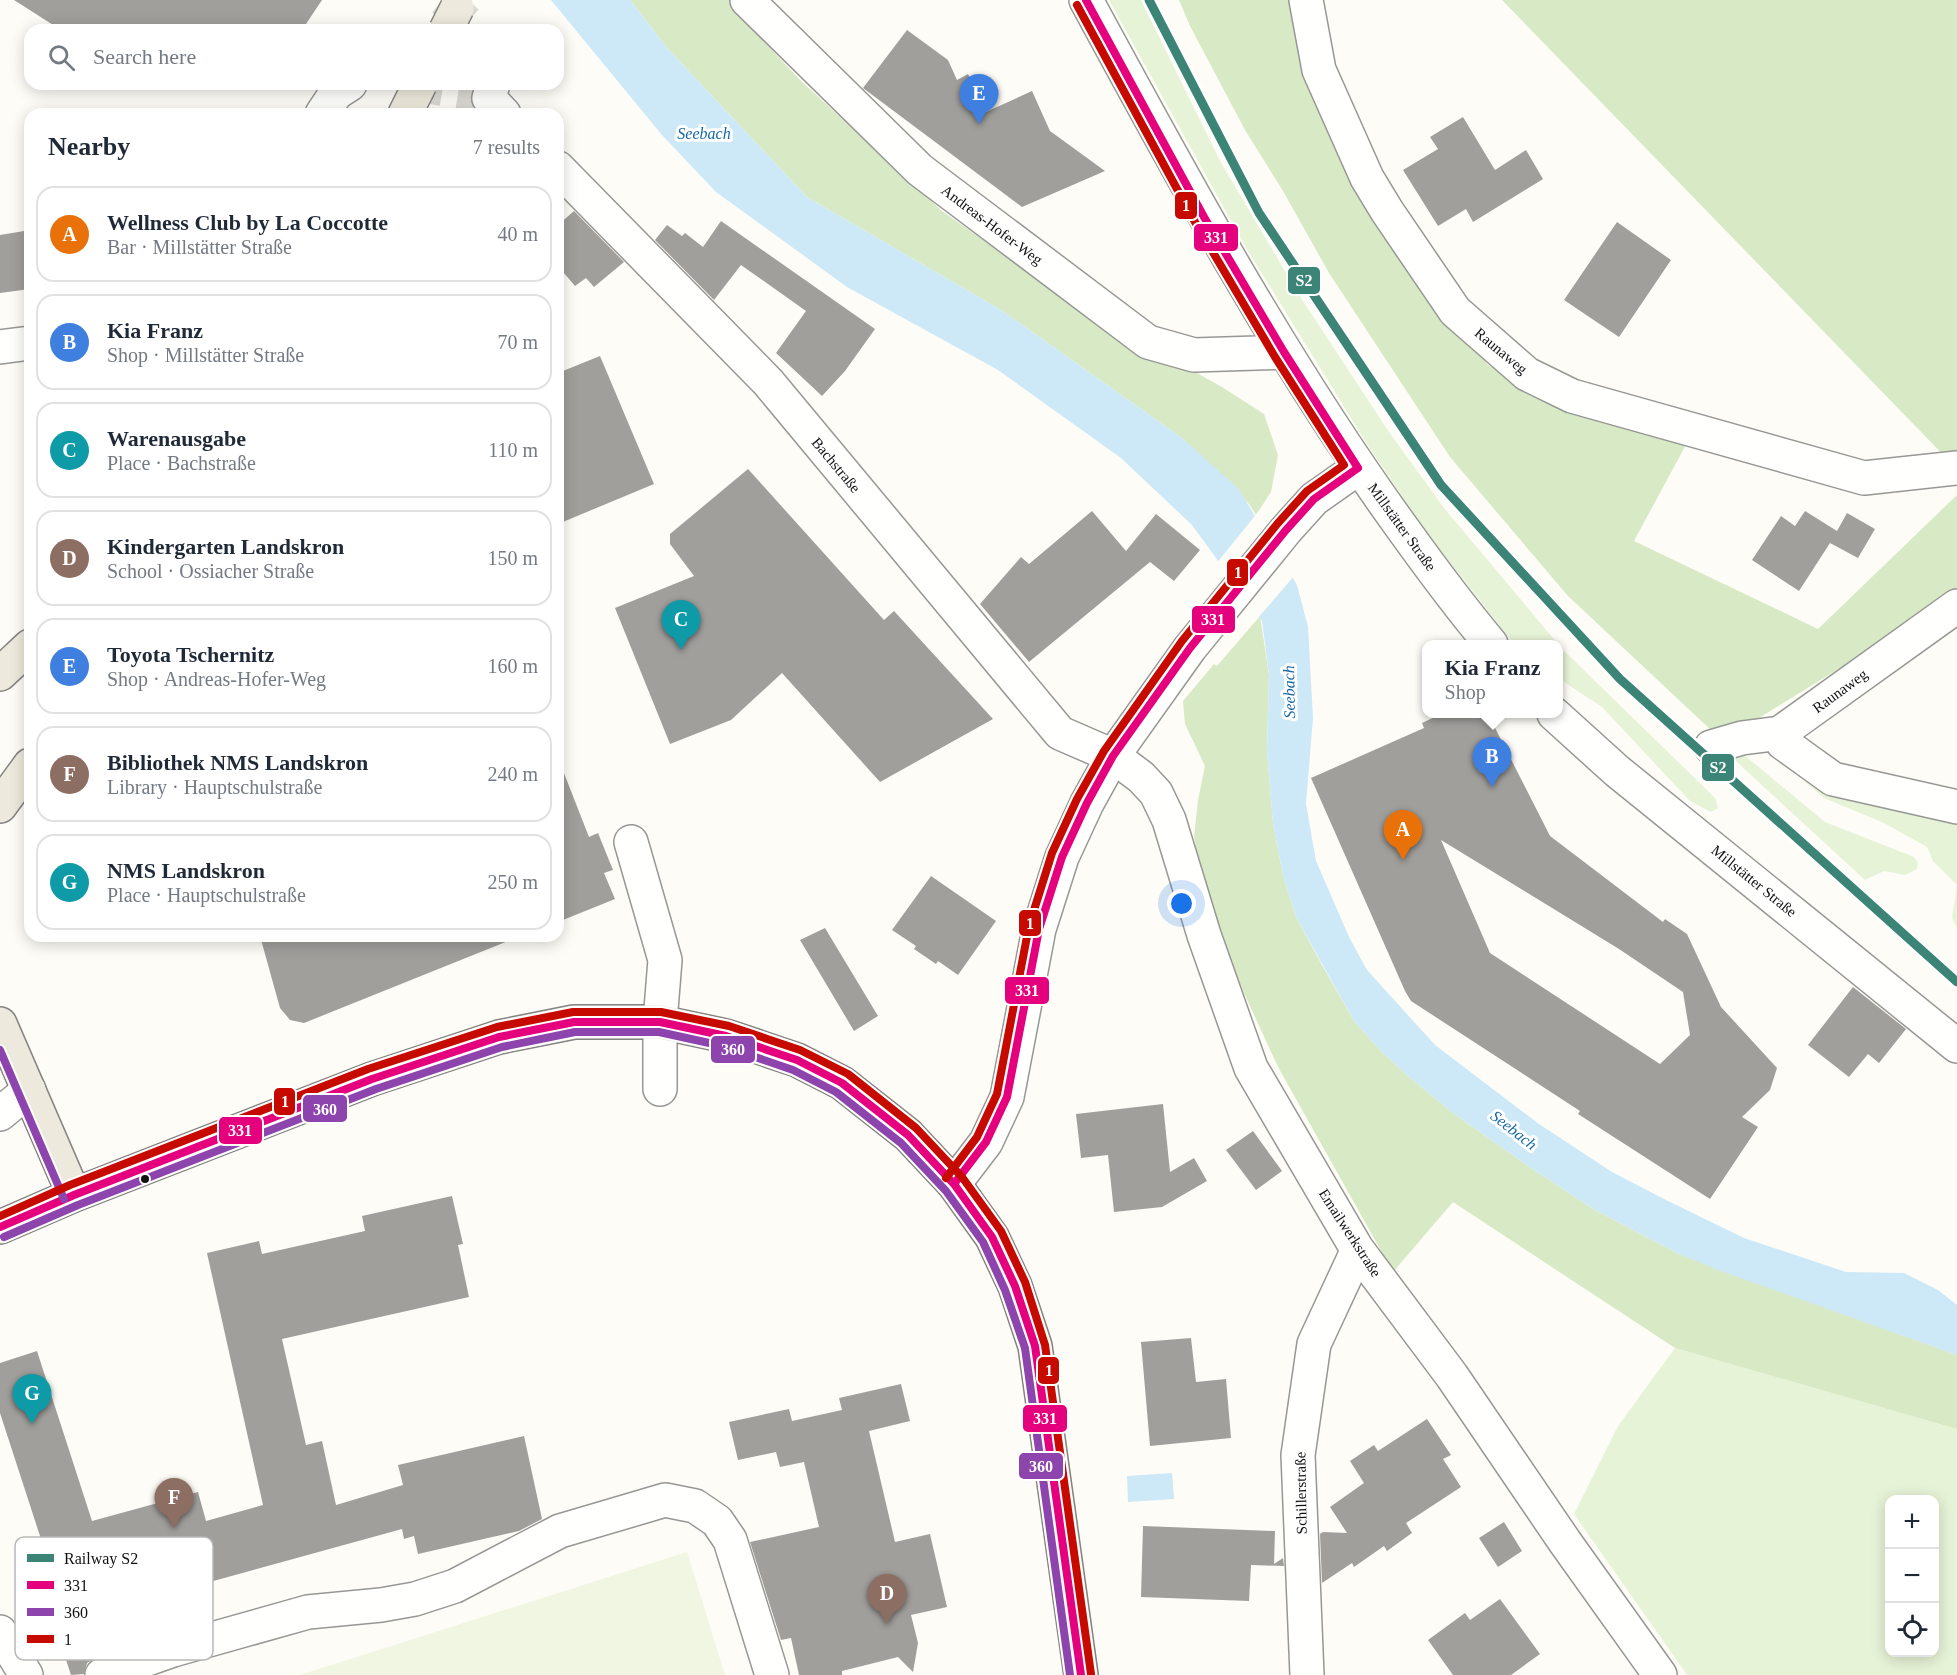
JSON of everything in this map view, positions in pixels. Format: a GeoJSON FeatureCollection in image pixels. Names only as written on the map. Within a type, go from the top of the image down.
{"type":"FeatureCollection","features":[{"type":"Feature","properties":{"kind":"main road"},"geometry":{"type":"LineString","coordinates":[[449,24],[461,0]]}},
{"type":"Feature","properties":{"kind":"main road"},"geometry":{"type":"LineString","coordinates":[[408,108],[417,90]]}},
{"type":"Feature","properties":{"kind":"main road"},"geometry":{"type":"LineString","coordinates":[[0,674],[24,652]]}},
{"type":"Feature","properties":{"kind":"main road"},"geometry":{"type":"LineString","coordinates":[[0,806],[24,773]]}},
{"type":"Feature","properties":{"kind":"main road"},"geometry":{"type":"LineString","coordinates":[[0,1227],[74,1195],[372,1079],[500,1037],[574,1022],[660,1022],[726,1036],[797,1060],[842,1083],[908,1136],[954,1184],[992,1237],[1015,1286],[1035,1346],[1081,1675]]}},
{"type":"Feature","properties":{"kind":"main road"},"geometry":{"type":"LineString","coordinates":[[0,1024],[74,1195]]}},
{"type":"Feature","properties":{"kind":"street","name":"Andreas-Hofer-Weg"},"geometry":{"type":"LineString","coordinates":[[747,0],[920,170],[1148,342],[1194,355],[1284,352]]}},
{"type":"Feature","properties":{"kind":"street","name":"Millstätter Straße"},"geometry":{"type":"LineString","coordinates":[[1086,0],[1204,217],[1284,352],[1358,468],[1461,609],[1487,640]]}},
{"type":"Feature","properties":{"kind":"street","name":"Raunaweg"},"geometry":{"type":"LineString","coordinates":[[1306,0],[1319,70],[1367,178],[1455,311],[1527,374],[1572,396],[1864,478],[1957,468]]}},
{"type":"Feature","properties":{"kind":"street"},"geometry":{"type":"LineString","coordinates":[[326,108],[341,90]]}},
{"type":"Feature","properties":{"kind":"street","name":"Bachstraße"},"geometry":{"type":"LineString","coordinates":[[564,174],[768,382],[1060,733],[1113,756]]}},
{"type":"Feature","properties":{"kind":"street"},"geometry":{"type":"LineString","coordinates":[[0,347],[24,344]]}},
{"type":"Feature","properties":{"kind":"street"},"geometry":{"type":"LineString","coordinates":[[954,1184],[986,1142],[1007,1097],[1039,929],[1062,857],[1087,803],[1113,756],[1190,648],[1286,530],[1314,499],[1358,468]]}},
{"type":"Feature","properties":{"kind":"street","name":"Raunaweg"},"geometry":{"type":"LineString","coordinates":[[1711,747],[1742,738],[1780,733],[1957,606]]}},
{"type":"Feature","properties":{"kind":"street","name":"Millstätter Straße"},"geometry":{"type":"LineString","coordinates":[[1558,718],[1617,771],[1957,1046]]}},
{"type":"Feature","properties":{"kind":"street"},"geometry":{"type":"LineString","coordinates":[[1780,733],[1783,743],[1833,779],[1957,807]]}},
{"type":"Feature","properties":{"kind":"street","name":"Emailwerkstraße"},"geometry":{"type":"LineString","coordinates":[[1113,756],[1141,777],[1156,793],[1169,820],[1203,935],[1251,1068],[1357,1249],[1452,1376],[1659,1675]]}},
{"type":"Feature","properties":{"kind":"street"},"geometry":{"type":"LineString","coordinates":[[631,842],[665,960],[660,1022],[660,1089]]}},
{"type":"Feature","properties":{"kind":"street"},"geometry":{"type":"LineString","coordinates":[[0,1114],[29,1090]]}},
{"type":"Feature","properties":{"kind":"street","name":"Schillerstraße"},"geometry":{"type":"LineString","coordinates":[[1306,1675],[1298,1455],[1314,1344],[1357,1249]]}},
{"type":"Feature","properties":{"kind":"street"},"geometry":{"type":"LineString","coordinates":[[213,1639],[308,1612],[381,1605],[415,1599],[455,1586],[560,1531],[665,1500],[694,1506],[717,1521],[730,1540],[772,1675]]}},
{"type":"Feature","properties":{"kind":"street"},"geometry":{"type":"LineString","coordinates":[[0,1632],[15,1657]]}},
{"type":"Feature","properties":{"kind":"street"},"geometry":{"type":"LineString","coordinates":[[17,1660],[26,1675]]}},
{"type":"Feature","properties":{"kind":"street"},"geometry":{"type":"LineString","coordinates":[[102,1675],[145,1660]]}},
{"type":"Feature","properties":{"kind":"green space"},"geometry":{"type":"Polygon","coordinates":[[[630,0],[730,0],[755,32],[800,80],[942,211],[1075,305],[1222,387],[1264,414],[1278,455],[1271,492],[1256,515],[1249,504],[1182,438],[1001,310],[807,197],[667,48],[630,0]]]}},
{"type":"Feature","properties":{"kind":"green space"},"geometry":{"type":"Polygon","coordinates":[[[1109,0],[1141,0],[1220,161],[1299,295],[1389,432],[1444,508],[1555,640],[1511,640],[1427,533],[1367,444],[1245,246],[1109,0]]]}},
{"type":"Feature","properties":{"kind":"green space"},"geometry":{"type":"Polygon","coordinates":[[[1179,0],[1293,0],[1423,277],[1488,365],[1547,397],[1688,441],[1634,541],[1818,629],[1957,495],[1957,596],[1751,723],[1712,731],[1568,596],[1450,457],[1329,273],[1283,191],[1245,130],[1190,26],[1179,0]]]}},
{"type":"Feature","properties":{"kind":"green space"},"geometry":{"type":"Polygon","coordinates":[[[1502,0],[1957,0],[1957,469],[1502,0]]]}},
{"type":"Feature","properties":{"kind":"green space"},"geometry":{"type":"Polygon","coordinates":[[[1260,616],[1269,675],[1267,751],[1273,823],[1283,875],[1296,917],[1354,1021],[1381,1051],[1453,1113],[1595,1210],[1679,1254],[1957,1355],[1957,1429],[1675,1348],[1453,1202],[1393,1272],[1278,1067],[1238,980],[1205,893],[1194,837],[1205,766],[1185,724],[1183,701],[1214,664],[1217,666],[1260,616]]]}},
{"type":"Feature","properties":{"kind":"green space"},"geometry":{"type":"Polygon","coordinates":[[[1563,650],[1715,798],[1718,808],[1711,812],[1690,801],[1602,707],[1563,681],[1563,650]]]}},
{"type":"Feature","properties":{"kind":"green space"},"geometry":{"type":"Polygon","coordinates":[[[1737,749],[1825,822],[1914,857],[1918,863],[1917,869],[1905,875],[1884,871],[1865,880],[1726,752],[1737,749]]]}},
{"type":"Feature","properties":{"kind":"green space"},"geometry":{"type":"Polygon","coordinates":[[[1801,778],[1826,792],[1957,820],[1957,885],[1933,861],[1927,847],[1884,823],[1824,798],[1801,778]]]}},
{"type":"Feature","properties":{"kind":"green space"},"geometry":{"type":"Polygon","coordinates":[[[1957,885],[1957,928],[1952,918],[1957,885]]]}},
{"type":"Feature","properties":{"kind":"green space"},"geometry":{"type":"Polygon","coordinates":[[[1675,1348],[1957,1429],[1957,1675],[1687,1675],[1574,1514],[1618,1426],[1675,1348]]]}},
{"type":"Feature","properties":{"kind":"green space"},"geometry":{"type":"Polygon","coordinates":[[[687,1552],[725,1675],[300,1675],[687,1552]]]}},
{"type":"Feature","properties":{"kind":"water","name":"Seebach"},"geometry":{"type":"Polygon","coordinates":[[[551,0],[630,0],[667,48],[807,197],[1001,310],[1182,438],[1238,488],[1297,585],[1308,627],[1313,718],[1306,804],[1316,861],[1349,937],[1367,970],[1435,1045],[1539,1124],[1612,1172],[1744,1238],[1846,1272],[1904,1273],[1938,1290],[1957,1305],[1957,1355],[1718,1270],[1679,1254],[1595,1210],[1453,1113],[1381,1051],[1354,1021],[1296,917],[1283,875],[1273,823],[1267,751],[1269,675],[1262,621],[1192,525],[1121,458],[998,370],[847,287],[716,192],[662,135],[551,0]]]}},
{"type":"Feature","properties":{"kind":"water"},"geometry":{"type":"Polygon","coordinates":[[[1172,1473],[1174,1499],[1128,1502],[1127,1476],[1172,1473]]]}},
{"type":"Feature","properties":{"kind":"pier"},"geometry":{"type":"Polygon","coordinates":[[[1258,512],[1295,575],[1257,619],[1216,564],[1258,512]]]}},
{"type":"Feature","properties":{"kind":"building"},"geometry":{"type":"Polygon","coordinates":[[[14,0],[322,0],[306,24],[52,24],[14,0]]]}},
{"type":"Feature","properties":{"kind":"building"},"geometry":{"type":"Polygon","coordinates":[[[907,30],[948,60],[957,80],[968,74],[986,112],[1032,91],[1050,131],[1105,171],[1022,207],[863,88],[907,30]]]}},
{"type":"Feature","properties":{"kind":"building"},"geometry":{"type":"Polygon","coordinates":[[[1463,117],[1495,170],[1526,150],[1543,179],[1473,222],[1466,209],[1438,226],[1403,170],[1438,149],[1430,137],[1463,117]]]}},
{"type":"Feature","properties":{"kind":"building"},"geometry":{"type":"Polygon","coordinates":[[[574,211],[624,262],[594,287],[586,278],[575,286],[564,273],[564,220],[574,211]]]}},
{"type":"Feature","properties":{"kind":"building"},"geometry":{"type":"Polygon","coordinates":[[[721,221],[875,329],[845,371],[822,396],[776,353],[806,311],[741,265],[714,300],[655,240],[667,225],[682,236],[685,233],[703,247],[721,221]]]}},
{"type":"Feature","properties":{"kind":"building"},"geometry":{"type":"Polygon","coordinates":[[[1617,222],[1671,260],[1619,337],[1564,300],[1617,222]]]}},
{"type":"Feature","properties":{"kind":"building"},"geometry":{"type":"Polygon","coordinates":[[[24,231],[24,290],[0,293],[0,235],[24,231]]]}},
{"type":"Feature","properties":{"kind":"building"},"geometry":{"type":"Polygon","coordinates":[[[600,356],[654,484],[564,522],[564,371],[600,356]]]}},
{"type":"Feature","properties":{"kind":"building"},"geometry":{"type":"Polygon","coordinates":[[[748,469],[884,620],[894,611],[993,719],[880,782],[782,673],[731,720],[670,744],[615,608],[694,576],[670,544],[670,534],[748,469]]]}},
{"type":"Feature","properties":{"kind":"building"},"geometry":{"type":"Polygon","coordinates":[[[1092,511],[1126,551],[1156,514],[1200,550],[1174,581],[1150,562],[1029,662],[980,604],[1021,557],[1029,564],[1092,511]]]}},
{"type":"Feature","properties":{"kind":"building"},"geometry":{"type":"Polygon","coordinates":[[[1805,511],[1837,531],[1847,513],[1875,529],[1858,558],[1830,543],[1799,591],[1752,560],[1781,516],[1795,526],[1805,511]]]}},
{"type":"Feature","properties":{"kind":"building"},"geometry":{"type":"Polygon","coordinates":[[[1433,718],[1490,718],[1550,836],[1663,922],[1665,919],[1687,934],[1721,1007],[1777,1068],[1770,1090],[1742,1117],[1758,1127],[1710,1199],[1578,1114],[1580,1111],[1411,1001],[1311,778],[1424,728],[1422,723],[1433,718]],[[1441,840],[1490,953],[1660,1064],[1690,1035],[1683,992],[1619,949],[1441,840]]]}},
{"type":"Feature","properties":{"kind":"building"},"geometry":{"type":"Polygon","coordinates":[[[564,773],[589,837],[598,833],[613,870],[604,873],[615,899],[564,920],[564,773]]]}},
{"type":"Feature","properties":{"kind":"building"},"geometry":{"type":"Polygon","coordinates":[[[931,876],[996,921],[958,975],[938,961],[936,964],[914,949],[916,946],[892,930],[931,876]]]}},
{"type":"Feature","properties":{"kind":"building"},"geometry":{"type":"Polygon","coordinates":[[[825,928],[878,1016],[854,1031],[800,940],[825,928]]]}},
{"type":"Feature","properties":{"kind":"building"},"geometry":{"type":"Polygon","coordinates":[[[262,942],[506,942],[304,1023],[290,1020],[280,1008],[262,942]]]}},
{"type":"Feature","properties":{"kind":"building"},"geometry":{"type":"Polygon","coordinates":[[[1853,987],[1906,1029],[1879,1063],[1868,1054],[1849,1077],[1808,1045],[1853,987]]]}},
{"type":"Feature","properties":{"kind":"building"},"geometry":{"type":"Polygon","coordinates":[[[1163,1104],[1170,1172],[1194,1158],[1207,1181],[1162,1207],[1114,1212],[1108,1155],[1081,1158],[1076,1114],[1163,1104]]]}},
{"type":"Feature","properties":{"kind":"building"},"geometry":{"type":"Polygon","coordinates":[[[1253,1131],[1282,1171],[1256,1190],[1226,1150],[1253,1131]]]}},
{"type":"Feature","properties":{"kind":"building"},"geometry":{"type":"Polygon","coordinates":[[[452,1196],[463,1244],[458,1245],[469,1297],[282,1339],[306,1445],[322,1441],[336,1505],[403,1485],[398,1465],[524,1436],[542,1519],[519,1531],[418,1554],[414,1536],[404,1539],[402,1529],[213,1581],[213,1537],[40,1537],[0,1413],[0,1363],[37,1351],[92,1521],[198,1492],[206,1521],[263,1505],[207,1253],[259,1241],[262,1254],[365,1231],[362,1216],[452,1196]]]}},
{"type":"Feature","properties":{"kind":"building"},"geometry":{"type":"Polygon","coordinates":[[[1191,1338],[1196,1382],[1226,1379],[1231,1438],[1150,1446],[1141,1342],[1191,1338]]]}},
{"type":"Feature","properties":{"kind":"building"},"geometry":{"type":"Polygon","coordinates":[[[901,1384],[910,1421],[869,1431],[895,1542],[930,1534],[947,1607],[911,1615],[918,1643],[913,1672],[898,1657],[842,1671],[842,1675],[799,1675],[791,1638],[781,1640],[750,1542],[819,1527],[804,1462],[780,1467],[776,1452],[738,1460],[729,1422],[789,1409],[792,1421],[842,1410],[839,1398],[901,1384]]]}},
{"type":"Feature","properties":{"kind":"building"},"geometry":{"type":"Polygon","coordinates":[[[1427,1419],[1451,1455],[1443,1459],[1461,1487],[1406,1523],[1412,1533],[1387,1551],[1384,1546],[1354,1567],[1352,1563],[1322,1583],[1320,1534],[1323,1532],[1347,1533],[1330,1507],[1364,1483],[1350,1461],[1374,1445],[1378,1451],[1427,1419]]]}},
{"type":"Feature","properties":{"kind":"building"},"geometry":{"type":"Polygon","coordinates":[[[1504,1522],[1522,1551],[1498,1567],[1479,1538],[1504,1522]]]}},
{"type":"Feature","properties":{"kind":"building"},"geometry":{"type":"Polygon","coordinates":[[[1143,1526],[1275,1531],[1274,1564],[1283,1558],[1284,1566],[1251,1565],[1249,1601],[1141,1597],[1143,1526]]]}},
{"type":"Feature","properties":{"kind":"building"},"geometry":{"type":"Polygon","coordinates":[[[1500,1599],[1540,1654],[1511,1675],[1453,1675],[1428,1640],[1465,1613],[1470,1620],[1500,1599]]]}},
{"type":"Feature","properties":{"kind":"building"},"geometry":{"type":"Polygon","coordinates":[[[66,1660],[92,1660],[87,1663],[84,1674],[71,1675],[66,1660]]]}},
{"type":"Feature","properties":{"kind":"tunnel"},"geometry":{"type":"LineString","coordinates":[[443,0],[470,24]]}},
{"type":"Feature","properties":{"kind":"tunnel"},"geometry":{"type":"LineString","coordinates":[[445,90],[475,95]]}},
{"type":"Feature","properties":{"kind":"rail line","name":"S2"},"geometry":{"type":"LineString","coordinates":[[1149,0],[1259,213],[1441,485],[1620,679],[1957,982]]}},
{"type":"Feature","properties":{"kind":"transit line","name":"331"},"geometry":{"type":"LineString","coordinates":[[1086,0],[1204,217],[1284,352],[1358,468]]}},
{"type":"Feature","properties":{"kind":"transit line","name":"1"},"geometry":{"type":"LineString","coordinates":[[946,1178],[977,1137],[997,1094],[1029,926],[1052,853],[1077,799],[1104,751],[1182,641],[1307,491],[1344,465],[1275,357],[1195,222],[1077,5]]}},
{"type":"Feature","properties":{"kind":"transit line","name":"331"},"geometry":{"type":"LineString","coordinates":[[954,1184],[986,1142],[1007,1097],[1039,929],[1062,857],[1087,803],[1113,756],[1190,648],[1286,530],[1314,499],[1358,468]]}},
{"type":"Feature","properties":{"kind":"transit line","name":"1"},"geometry":{"type":"LineString","coordinates":[[0,1216],[70,1185],[368,1069],[497,1027],[573,1012],[661,1012],[729,1026],[800,1050],[848,1074],[916,1128],[962,1177],[1001,1231],[1025,1282],[1045,1345],[1091,1674]]}},
{"type":"Feature","properties":{"kind":"transit line","name":"331"},"geometry":{"type":"LineString","coordinates":[[0,1227],[74,1195],[372,1079],[499,1037],[574,1022],[660,1022],[726,1036],[797,1060],[842,1083],[908,1135],[954,1184],[992,1237],[1015,1286],[1035,1346],[1081,1675]]}},
{"type":"Feature","properties":{"kind":"transit line","name":"360"},"geometry":{"type":"LineString","coordinates":[[4,1237],[78,1205],[376,1089],[502,1047],[575,1032],[659,1032],[723,1046],[793,1070],[836,1092],[901,1143],[946,1191],[983,1242],[1005,1290],[1025,1348],[1070,1675]]}},
{"type":"Feature","properties":{"kind":"transit line","name":"360"},"geometry":{"type":"LineString","coordinates":[[0,1050],[64,1199]]}},
{"type":"Feature","properties":{"kind":"place","name":"Toyota Tschernitz"},"geometry":{"type":"Point","coordinates":[979,124]}},
{"type":"Feature","properties":{"kind":"place","name":"Warenausgabe"},"geometry":{"type":"Point","coordinates":[681,650]}},
{"type":"Feature","properties":{"kind":"place","name":"Kia Franz"},"geometry":{"type":"Point","coordinates":[1492,787]}},
{"type":"Feature","properties":{"kind":"place","name":"Wellness Club by La Coccotte"},"geometry":{"type":"Point","coordinates":[1403,860]}},
{"type":"Feature","properties":{"kind":"place","name":"NMS Landskron"},"geometry":{"type":"Point","coordinates":[32,1424]}},
{"type":"Feature","properties":{"kind":"place","name":"Bibliothek NMS Landskron"},"geometry":{"type":"Point","coordinates":[174,1528]}},
{"type":"Feature","properties":{"kind":"place","name":"Kindergarten Landskron"},"geometry":{"type":"Point","coordinates":[887,1624]}}]}
